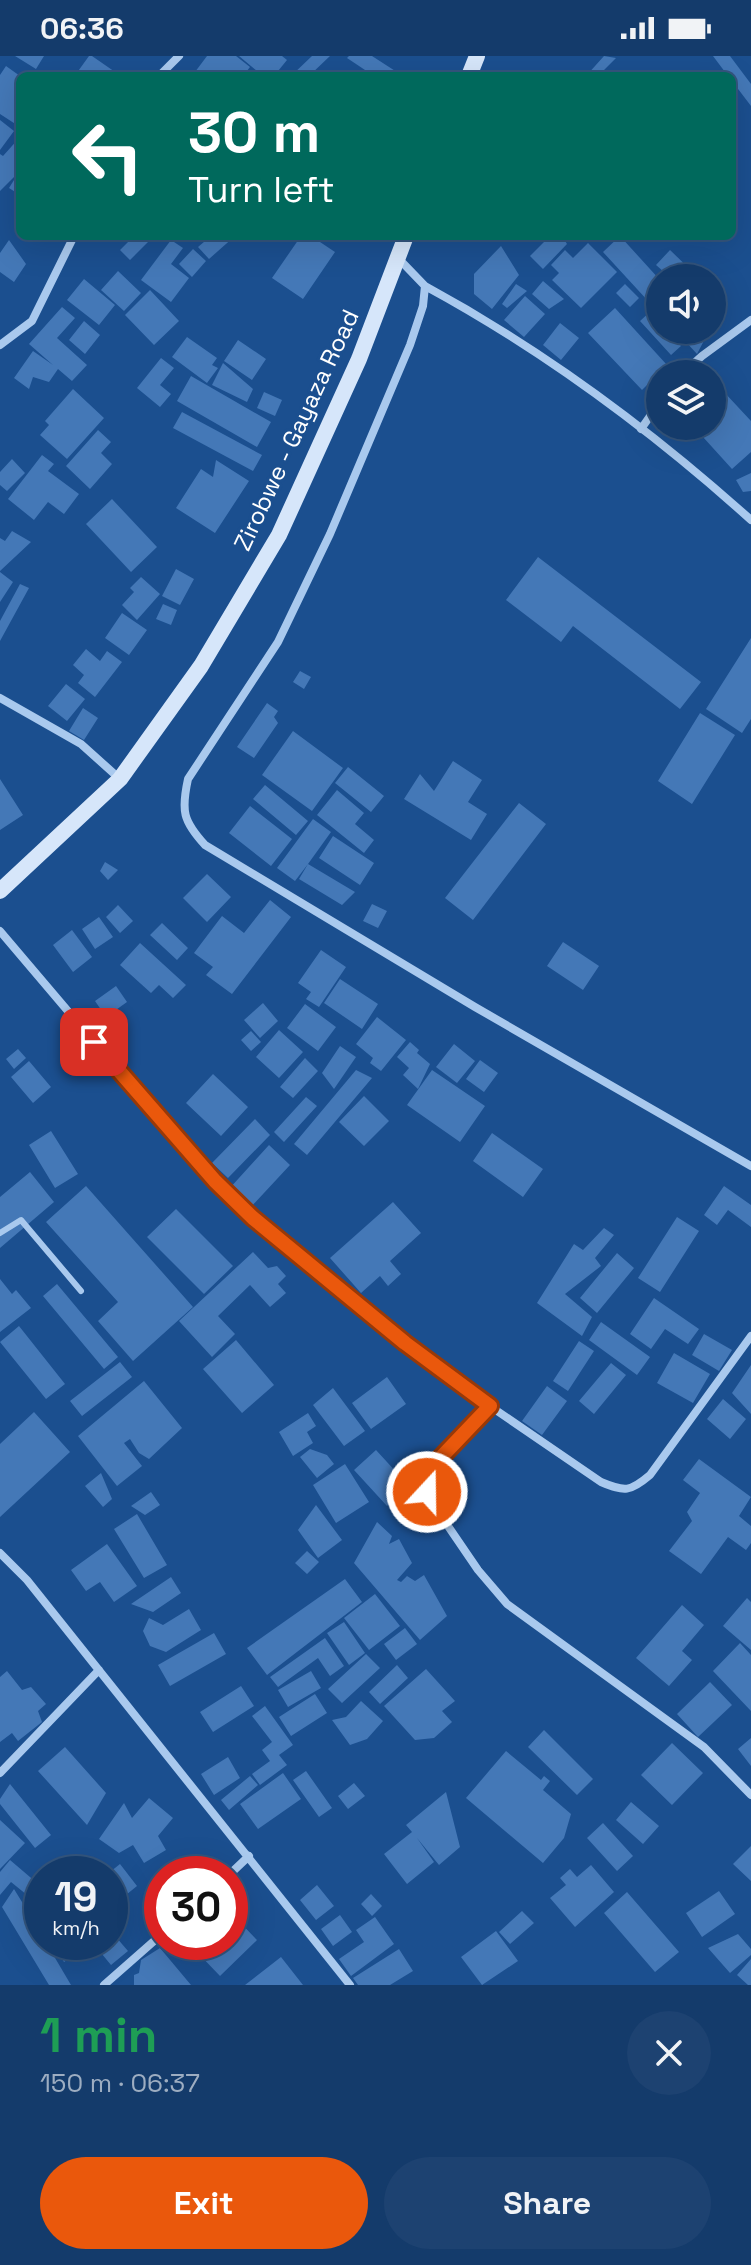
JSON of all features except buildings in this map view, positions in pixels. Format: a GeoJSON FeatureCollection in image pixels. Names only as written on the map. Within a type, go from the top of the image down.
{"type":"FeatureCollection","features":[{"type":"Feature","properties":{"kind":"street"},"geometry":{"type":"LineString","coordinates":[[163,72],[179,56]]}},
{"type":"Feature","properties":{"kind":"street"},"geometry":{"type":"LineString","coordinates":[[0,345],[32,321],[72,240]]}},
{"type":"Feature","properties":{"kind":"street","name":"Zirobwe - Gayaza Road"},"geometry":{"type":"LineString","coordinates":[[0,891],[120,779],[201,666],[279,535],[359,359],[404,240]]}},
{"type":"Feature","properties":{"kind":"street"},"geometry":{"type":"LineString","coordinates":[[397,258],[425,286],[472,311],[560,367],[705,478],[751,520]]}},
{"type":"Feature","properties":{"kind":"street"},"geometry":{"type":"LineString","coordinates":[[425,286],[423,306],[410,345],[330,534],[278,642],[188,779],[183,804],[188,826],[205,845],[218,853],[475,1007],[751,1166]]}},
{"type":"Feature","properties":{"kind":"street"},"geometry":{"type":"LineString","coordinates":[[698,360],[751,320]]}},
{"type":"Feature","properties":{"kind":"street"},"geometry":{"type":"LineString","coordinates":[[641,429],[646,422]]}},
{"type":"Feature","properties":{"kind":"street"},"geometry":{"type":"LineString","coordinates":[[0,698],[81,744],[120,779]]}},
{"type":"Feature","properties":{"kind":"street"},"geometry":{"type":"LineString","coordinates":[[0,931],[215,1181],[253,1218],[490,1406],[601,1482],[618,1490],[634,1489],[650,1475],[751,1336]]}},
{"type":"Feature","properties":{"kind":"street"},"geometry":{"type":"LineString","coordinates":[[490,1406],[428,1471],[425,1479],[427,1492],[435,1507],[478,1570],[507,1604],[704,1747],[751,1795]]}},
{"type":"Feature","properties":{"kind":"street"},"geometry":{"type":"LineString","coordinates":[[0,1553],[27,1580],[350,1985]]}},
{"type":"Feature","properties":{"kind":"street"},"geometry":{"type":"LineString","coordinates":[[0,1773],[99,1670]]}},
{"type":"Feature","properties":{"kind":"street"},"geometry":{"type":"LineString","coordinates":[[104,1985],[144,1950]]}},
{"type":"Feature","properties":{"kind":"lane"},"geometry":{"type":"LineString","coordinates":[[0,1233],[21,1220],[81,1291]]}},
{"type":"Feature","properties":{"kind":"route"},"geometry":{"type":"LineString","coordinates":[[94,1042],[215,1181],[253,1218],[405,1343],[490,1406],[428,1471],[425,1479],[427,1492]]}}]}
